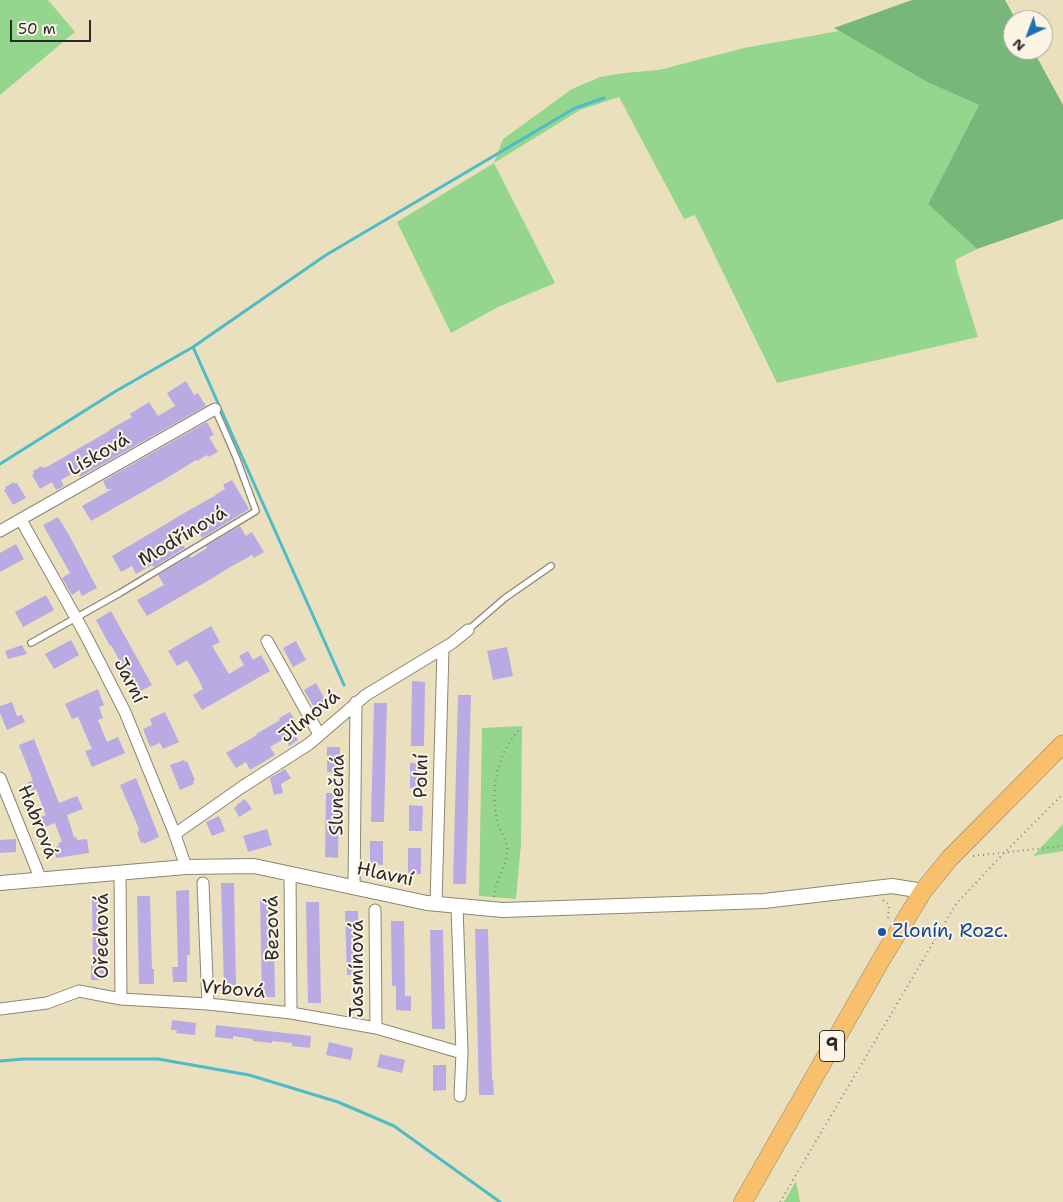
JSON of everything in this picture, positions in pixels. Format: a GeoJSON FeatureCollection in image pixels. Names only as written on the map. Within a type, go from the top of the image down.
{"type":"FeatureCollection","features":[{"type":"Feature","properties":{"kind":"main road","name":"9"},"geometry":{"type":"LineString","coordinates":[[742,1202],[881,960],[923,891],[950,858],[1063,744]]}},
{"type":"Feature","properties":{"kind":"street","name":"Lísková"},"geometry":{"type":"LineString","coordinates":[[0,531],[215,409]]}},
{"type":"Feature","properties":{"kind":"street","name":"Jarní"},"geometry":{"type":"LineString","coordinates":[[21,520],[76,618],[125,712],[175,834],[186,867]]}},
{"type":"Feature","properties":{"kind":"street","name":"Jilmová"},"geometry":{"type":"LineString","coordinates":[[175,834],[242,787],[309,744],[366,695],[443,649],[468,630]]}},
{"type":"Feature","properties":{"kind":"street"},"geometry":{"type":"LineString","coordinates":[[267,641],[319,734]]}},
{"type":"Feature","properties":{"kind":"street","name":"Polní"},"geometry":{"type":"LineString","coordinates":[[436,904],[443,649]]}},
{"type":"Feature","properties":{"kind":"street","name":"Slunečná"},"geometry":{"type":"LineString","coordinates":[[354,888],[356,702]]}},
{"type":"Feature","properties":{"kind":"street","name":"Habrová"},"geometry":{"type":"LineString","coordinates":[[0,778],[41,880]]}},
{"type":"Feature","properties":{"kind":"street","name":"Hlavní"},"geometry":{"type":"LineString","coordinates":[[0,884],[186,867],[254,866],[426,903],[503,910],[764,901],[892,886],[923,891]]}},
{"type":"Feature","properties":{"kind":"street","name":"Ořechová"},"geometry":{"type":"LineString","coordinates":[[120,873],[121,999]]}},
{"type":"Feature","properties":{"kind":"street","name":"Bezová"},"geometry":{"type":"LineString","coordinates":[[290,873],[292,1013]]}},
{"type":"Feature","properties":{"kind":"street"},"geometry":{"type":"LineString","coordinates":[[203,883],[208,1004]]}},
{"type":"Feature","properties":{"kind":"street"},"geometry":{"type":"LineString","coordinates":[[457,906],[462,1053],[460,1096]]}},
{"type":"Feature","properties":{"kind":"street","name":"Jasmínová"},"geometry":{"type":"LineString","coordinates":[[375,910],[376,1028]]}},
{"type":"Feature","properties":{"kind":"street","name":"Vrbová"},"geometry":{"type":"LineString","coordinates":[[0,1010],[48,1003],[79,991],[121,999],[208,1004],[292,1013],[376,1028],[462,1053]]}},
{"type":"Feature","properties":{"kind":"lane","name":"Modřínová"},"geometry":{"type":"LineString","coordinates":[[31,643],[120,593],[256,511],[236,457],[215,409]]}},
{"type":"Feature","properties":{"kind":"lane"},"geometry":{"type":"LineString","coordinates":[[468,630],[505,598],[551,566]]}},
{"type":"Feature","properties":{"kind":"path"},"geometry":{"type":"LineString","coordinates":[[494,909],[494,888],[506,860],[507,849],[507,842],[498,824],[494,803],[495,789],[503,755],[515,734],[521,728]]}},
{"type":"Feature","properties":{"kind":"path"},"geometry":{"type":"LineString","coordinates":[[780,1202],[956,904],[1063,794]]}},
{"type":"Feature","properties":{"kind":"path"},"geometry":{"type":"LineString","coordinates":[[973,856],[1063,846]]}},
{"type":"Feature","properties":{"kind":"green space"},"geometry":{"type":"Polygon","coordinates":[[[0,0],[48,0],[75,32],[0,95],[0,0]]]}},
{"type":"Feature","properties":{"kind":"green space"},"geometry":{"type":"Polygon","coordinates":[[[912,0],[1005,0],[1010,10],[1003,10],[1003,60],[1038,60],[1063,105],[1063,219],[977,249],[928,204],[979,105],[927,82],[834,28],[912,0]]]}},
{"type":"Feature","properties":{"kind":"green space"},"geometry":{"type":"Polygon","coordinates":[[[839,31],[927,82],[979,105],[928,204],[977,249],[955,260],[978,337],[777,383],[695,215],[684,219],[619,97],[580,110],[494,163],[503,139],[572,89],[600,77],[659,70],[744,48],[839,31]]]}},
{"type":"Feature","properties":{"kind":"green space"},"geometry":{"type":"Polygon","coordinates":[[[494,163],[555,283],[498,307],[451,333],[397,222],[494,163]]]}},
{"type":"Feature","properties":{"kind":"green space"},"geometry":{"type":"Polygon","coordinates":[[[522,726],[521,844],[516,899],[479,896],[482,728],[522,726]]]}},
{"type":"Feature","properties":{"kind":"green space"},"geometry":{"type":"Polygon","coordinates":[[[1063,824],[1063,851],[1033,856],[1063,824]]]}},
{"type":"Feature","properties":{"kind":"green space"},"geometry":{"type":"Polygon","coordinates":[[[796,1181],[800,1202],[784,1202],[796,1181]]]}},
{"type":"Feature","properties":{"kind":"building"},"geometry":{"type":"Polygon","coordinates":[[[186,381],[194,395],[198,393],[206,406],[80,477],[77,471],[61,480],[64,486],[56,490],[52,482],[40,489],[32,475],[33,471],[42,466],[45,468],[109,431],[132,417],[130,414],[149,402],[158,416],[175,406],[167,393],[186,381]]]}},
{"type":"Feature","properties":{"kind":"building"},"geometry":{"type":"Polygon","coordinates":[[[207,422],[214,435],[209,437],[218,452],[196,460],[91,521],[82,506],[112,489],[107,489],[103,481],[207,422]]]}},
{"type":"Feature","properties":{"kind":"building"},"geometry":{"type":"Polygon","coordinates":[[[232,480],[249,509],[202,538],[196,528],[179,538],[185,548],[154,567],[152,565],[136,574],[132,566],[121,572],[112,556],[216,495],[225,489],[223,485],[232,480]]]}},
{"type":"Feature","properties":{"kind":"building"},"geometry":{"type":"Polygon","coordinates":[[[14,482],[15,484],[17,483],[26,498],[13,505],[4,490],[6,489],[5,487],[14,482]]]}},
{"type":"Feature","properties":{"kind":"building"},"geometry":{"type":"Polygon","coordinates":[[[58,517],[97,588],[82,596],[79,590],[72,595],[62,578],[70,573],[43,525],[58,517]]]}},
{"type":"Feature","properties":{"kind":"building"},"geometry":{"type":"Polygon","coordinates":[[[240,526],[246,536],[252,532],[264,552],[254,558],[252,555],[147,616],[137,600],[164,585],[158,575],[190,556],[191,558],[207,548],[206,546],[240,526]]]}},
{"type":"Feature","properties":{"kind":"building"},"geometry":{"type":"Polygon","coordinates":[[[16,544],[24,559],[0,572],[0,553],[16,544]]]}},
{"type":"Feature","properties":{"kind":"building"},"geometry":{"type":"Polygon","coordinates":[[[46,595],[54,610],[23,627],[15,612],[46,595]]]}},
{"type":"Feature","properties":{"kind":"building"},"geometry":{"type":"Polygon","coordinates":[[[111,611],[152,685],[137,693],[96,620],[111,611]]]}},
{"type":"Feature","properties":{"kind":"building"},"geometry":{"type":"Polygon","coordinates":[[[211,626],[220,642],[212,646],[229,674],[244,665],[239,656],[248,651],[253,660],[261,655],[270,671],[202,710],[193,695],[203,689],[199,680],[187,660],[177,666],[168,651],[211,626]]]}},
{"type":"Feature","properties":{"kind":"building"},"geometry":{"type":"Polygon","coordinates":[[[71,640],[79,655],[54,669],[45,654],[71,640]]]}},
{"type":"Feature","properties":{"kind":"building"},"geometry":{"type":"Polygon","coordinates":[[[296,641],[306,660],[293,667],[283,648],[296,641]]]}},
{"type":"Feature","properties":{"kind":"building"},"geometry":{"type":"Polygon","coordinates":[[[22,645],[27,654],[8,659],[5,651],[22,645]]]}},
{"type":"Feature","properties":{"kind":"building"},"geometry":{"type":"Polygon","coordinates":[[[507,647],[513,676],[493,680],[487,651],[507,647]]]}},
{"type":"Feature","properties":{"kind":"building"},"geometry":{"type":"Polygon","coordinates":[[[412,681],[425,682],[424,746],[411,746],[412,681]]]}},
{"type":"Feature","properties":{"kind":"building"},"geometry":{"type":"Polygon","coordinates":[[[316,683],[327,703],[315,709],[304,690],[316,683]]]}},
{"type":"Feature","properties":{"kind":"building"},"geometry":{"type":"Polygon","coordinates":[[[98,689],[104,705],[99,707],[103,718],[98,720],[107,742],[118,737],[125,753],[92,767],[85,751],[92,749],[78,717],[72,719],[65,704],[98,689]]]}},
{"type":"Feature","properties":{"kind":"building"},"geometry":{"type":"Polygon","coordinates":[[[458,695],[471,695],[466,884],[453,884],[458,695]]]}},
{"type":"Feature","properties":{"kind":"building"},"geometry":{"type":"Polygon","coordinates":[[[12,702],[17,716],[22,715],[25,722],[7,730],[0,713],[0,706],[12,702]]]}},
{"type":"Feature","properties":{"kind":"building"},"geometry":{"type":"Polygon","coordinates":[[[374,703],[387,703],[384,822],[371,822],[374,703]]]}},
{"type":"Feature","properties":{"kind":"building"},"geometry":{"type":"Polygon","coordinates":[[[165,712],[179,742],[163,749],[160,743],[150,747],[143,729],[152,725],[150,719],[165,712]]]}},
{"type":"Feature","properties":{"kind":"building"},"geometry":{"type":"Polygon","coordinates":[[[290,712],[300,728],[293,732],[298,740],[289,746],[285,738],[270,747],[275,755],[250,770],[246,762],[236,768],[226,753],[257,735],[290,712]]]}},
{"type":"Feature","properties":{"kind":"building"},"geometry":{"type":"Polygon","coordinates":[[[34,739],[59,803],[77,796],[83,809],[67,815],[74,837],[77,840],[87,839],[89,853],[56,858],[54,847],[59,846],[58,843],[62,842],[55,823],[40,829],[36,819],[46,815],[36,789],[31,791],[28,782],[33,781],[19,745],[34,739]]]}},
{"type":"Feature","properties":{"kind":"building"},"geometry":{"type":"Polygon","coordinates":[[[327,747],[340,747],[340,773],[327,772],[327,747]]]}},
{"type":"Feature","properties":{"kind":"building"},"geometry":{"type":"Polygon","coordinates":[[[184,760],[185,762],[187,761],[195,780],[193,781],[194,784],[180,790],[170,765],[184,760]]]}},
{"type":"Feature","properties":{"kind":"building"},"geometry":{"type":"Polygon","coordinates":[[[410,763],[423,763],[423,789],[410,788],[410,763]]]}},
{"type":"Feature","properties":{"kind":"building"},"geometry":{"type":"Polygon","coordinates":[[[285,769],[291,778],[281,784],[283,793],[274,795],[270,778],[285,769]]]}},
{"type":"Feature","properties":{"kind":"building"},"geometry":{"type":"Polygon","coordinates":[[[136,778],[159,837],[144,844],[143,842],[141,843],[137,833],[139,829],[120,785],[136,778]]]}},
{"type":"Feature","properties":{"kind":"building"},"geometry":{"type":"Polygon","coordinates":[[[326,793],[339,793],[338,858],[325,857],[326,793]]]}},
{"type":"Feature","properties":{"kind":"building"},"geometry":{"type":"Polygon","coordinates":[[[245,799],[252,809],[239,817],[234,808],[245,799]]]}},
{"type":"Feature","properties":{"kind":"building"},"geometry":{"type":"Polygon","coordinates":[[[409,805],[423,806],[422,831],[409,831],[409,805]]]}},
{"type":"Feature","properties":{"kind":"building"},"geometry":{"type":"Polygon","coordinates":[[[219,816],[225,831],[212,836],[206,822],[219,816]]]}},
{"type":"Feature","properties":{"kind":"building"},"geometry":{"type":"Polygon","coordinates":[[[267,829],[272,845],[248,852],[243,836],[267,829]]]}},
{"type":"Feature","properties":{"kind":"building"},"geometry":{"type":"Polygon","coordinates":[[[16,839],[16,852],[0,853],[0,840],[16,839]]]}},
{"type":"Feature","properties":{"kind":"building"},"geometry":{"type":"Polygon","coordinates":[[[370,841],[383,841],[383,865],[370,864],[370,841]]]}},
{"type":"Feature","properties":{"kind":"building"},"geometry":{"type":"Polygon","coordinates":[[[408,848],[421,848],[421,874],[408,874],[408,848]]]}},
{"type":"Feature","properties":{"kind":"building"},"geometry":{"type":"Polygon","coordinates":[[[221,883],[234,883],[236,985],[224,985],[221,883]]]}},
{"type":"Feature","properties":{"kind":"building"},"geometry":{"type":"Polygon","coordinates":[[[189,890],[190,955],[187,955],[187,982],[173,982],[172,967],[178,967],[176,891],[189,890]]]}},
{"type":"Feature","properties":{"kind":"building"},"geometry":{"type":"Polygon","coordinates":[[[104,895],[106,980],[91,980],[91,965],[93,965],[92,896],[104,895]]]}},
{"type":"Feature","properties":{"kind":"building"},"geometry":{"type":"Polygon","coordinates":[[[137,896],[150,896],[154,984],[139,984],[137,896]]]}},
{"type":"Feature","properties":{"kind":"building"},"geometry":{"type":"Polygon","coordinates":[[[260,898],[273,898],[275,997],[262,997],[260,898]]]}},
{"type":"Feature","properties":{"kind":"building"},"geometry":{"type":"Polygon","coordinates":[[[306,902],[319,902],[321,1003],[308,1003],[306,902]]]}},
{"type":"Feature","properties":{"kind":"building"},"geometry":{"type":"Polygon","coordinates":[[[345,911],[358,911],[359,975],[347,975],[345,911]]]}},
{"type":"Feature","properties":{"kind":"building"},"geometry":{"type":"Polygon","coordinates":[[[391,921],[404,921],[405,996],[411,996],[411,1011],[396,1010],[396,986],[392,986],[391,921]]]}},
{"type":"Feature","properties":{"kind":"building"},"geometry":{"type":"Polygon","coordinates":[[[475,929],[488,929],[494,1095],[479,1095],[475,929]]]}},
{"type":"Feature","properties":{"kind":"building"},"geometry":{"type":"Polygon","coordinates":[[[430,930],[443,930],[445,1029],[432,1029],[430,930]]]}},
{"type":"Feature","properties":{"kind":"building"},"geometry":{"type":"Polygon","coordinates":[[[172,1020],[196,1023],[195,1035],[176,1033],[177,1030],[171,1030],[172,1020]]]}},
{"type":"Feature","properties":{"kind":"building"},"geometry":{"type":"Polygon","coordinates":[[[216,1025],[311,1036],[310,1048],[292,1046],[292,1043],[253,1041],[253,1039],[233,1036],[233,1039],[215,1037],[216,1025]]]}},
{"type":"Feature","properties":{"kind":"building"},"geometry":{"type":"Polygon","coordinates":[[[329,1042],[353,1048],[351,1060],[326,1055],[329,1042]]]}},
{"type":"Feature","properties":{"kind":"building"},"geometry":{"type":"Polygon","coordinates":[[[380,1054],[405,1060],[402,1073],[377,1067],[380,1054]]]}},
{"type":"Feature","properties":{"kind":"building"},"geometry":{"type":"Polygon","coordinates":[[[433,1065],[446,1065],[446,1090],[433,1091],[433,1065]]]}},
{"type":"Feature","properties":{"kind":"waterway"},"geometry":{"type":"LineString","coordinates":[[0,464],[116,391],[193,347],[326,255],[575,108],[604,98]]}},
{"type":"Feature","properties":{"kind":"waterway"},"geometry":{"type":"LineString","coordinates":[[193,347],[344,685]]}},
{"type":"Feature","properties":{"kind":"waterway"},"geometry":{"type":"LineString","coordinates":[[0,1061],[24,1059],[158,1059],[249,1075],[338,1102],[394,1126],[500,1202]]}},
{"type":"Feature","properties":{"kind":"place","name":"Zlonín, Rozc."},"geometry":{"type":"Point","coordinates":[882,932]}}]}
